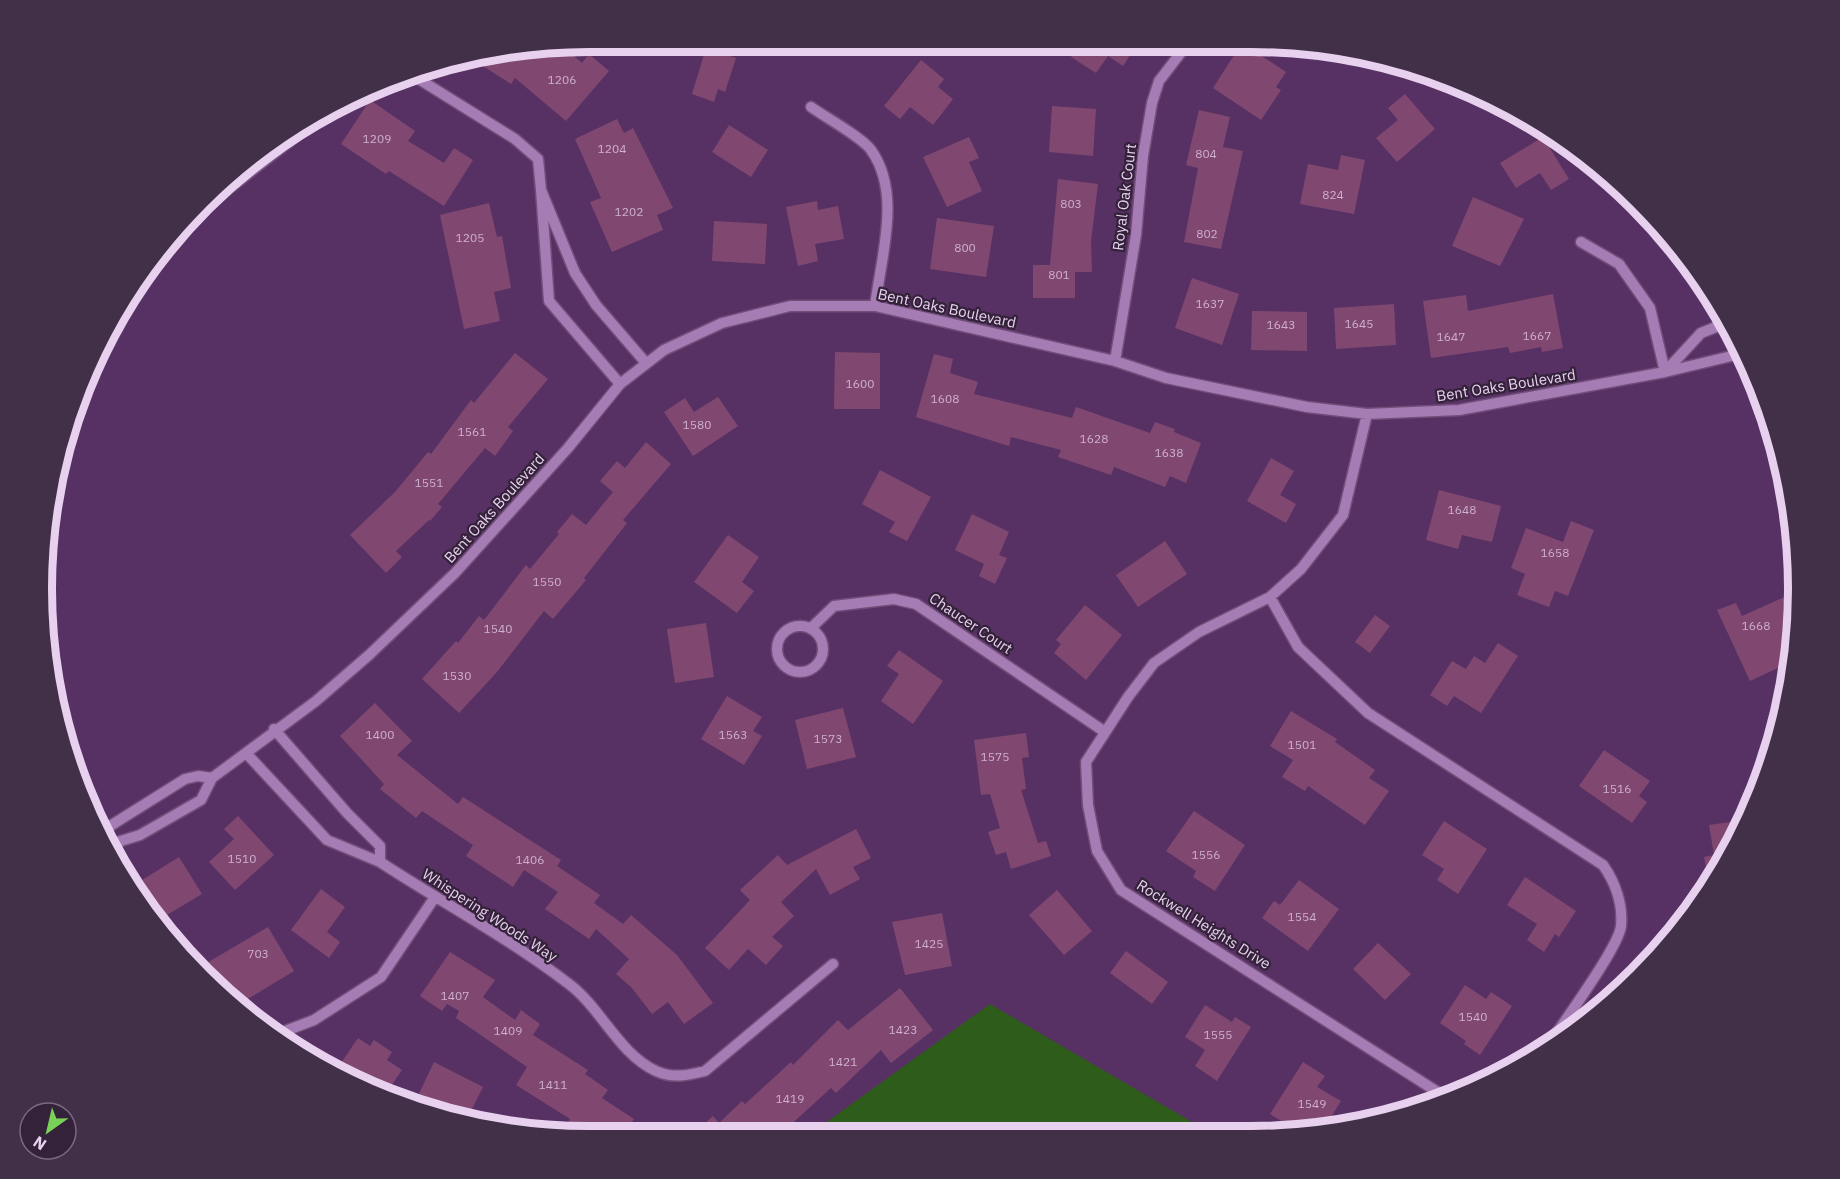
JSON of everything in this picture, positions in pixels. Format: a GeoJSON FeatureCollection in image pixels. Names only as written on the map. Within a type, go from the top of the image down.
{"type":"FeatureCollection","features":[{"type":"Feature","properties":{"kind":"street","name":"Royal Oak Court"},"geometry":{"type":"LineString","coordinates":[[1115,361],[1136,235],[1143,156],[1152,104],[1159,81],[1181,52]]}},
{"type":"Feature","properties":{"kind":"street"},"geometry":{"type":"LineString","coordinates":[[419,80],[515,139],[538,159],[549,301],[620,384]]}},
{"type":"Feature","properties":{"kind":"street"},"geometry":{"type":"LineString","coordinates":[[811,107],[870,148],[886,180],[889,199],[875,306]]}},
{"type":"Feature","properties":{"kind":"street"},"geometry":{"type":"LineString","coordinates":[[541,190],[575,273],[596,304],[646,363]]}},
{"type":"Feature","properties":{"kind":"street"},"geometry":{"type":"LineString","coordinates":[[1581,242],[1620,264],[1650,308],[1665,372]]}},
{"type":"Feature","properties":{"kind":"street","name":"Bent Oaks Boulevard"},"geometry":{"type":"LineString","coordinates":[[116,842],[140,835],[201,801],[212,778],[274,729],[316,701],[369,655],[455,573],[567,448],[620,384],[664,350],[722,323],[790,306],[875,306],[1115,361],[1166,378],[1307,407],[1367,414],[1459,410],[1665,372],[1734,355]]}},
{"type":"Feature","properties":{"kind":"street"},"geometry":{"type":"LineString","coordinates":[[1665,372],[1701,333],[1719,326]]}},
{"type":"Feature","properties":{"kind":"street","name":"Rockwell Heights Drive"},"geometry":{"type":"LineString","coordinates":[[1367,414],[1343,515],[1301,569],[1270,597],[1199,632],[1154,663],[1086,762],[1088,805],[1097,850],[1121,890],[1147,904],[1438,1092]]}},
{"type":"Feature","properties":{"kind":"street"},"geometry":{"type":"LineString","coordinates":[[1270,597],[1298,647],[1368,714],[1603,865],[1616,883],[1621,927],[1612,948],[1559,1029]]}},
{"type":"Feature","properties":{"kind":"street","name":"Chaucer Court"},"geometry":{"type":"LineString","coordinates":[[811,628],[834,606],[894,599],[916,604],[1105,732]]}},
{"type":"Feature","properties":{"kind":"street"},"geometry":{"type":"LineString","coordinates":[[794,626],[811,628],[823,643],[823,655],[813,669],[792,671],[784,666],[777,655],[779,639],[785,631],[794,626]]}},
{"type":"Feature","properties":{"kind":"street"},"geometry":{"type":"LineString","coordinates":[[274,729],[347,813],[380,846],[380,862]]}},
{"type":"Feature","properties":{"kind":"street","name":"Whispering Woods Way"},"geometry":{"type":"LineString","coordinates":[[246,753],[327,840],[380,862],[498,934],[572,986],[638,1059],[657,1072],[681,1077],[705,1071],[833,964]]}},
{"type":"Feature","properties":{"kind":"street"},"geometry":{"type":"LineString","coordinates":[[108,827],[185,779],[198,776],[212,778]]}},
{"type":"Feature","properties":{"kind":"street"},"geometry":{"type":"LineString","coordinates":[[284,1031],[314,1020],[381,976],[435,897]]}},
{"type":"Feature","properties":{"kind":"green space"},"geometry":{"type":"Polygon","coordinates":[[[990,1004],[1199,1126],[821,1126],[990,1004]]]}},
{"type":"Feature","properties":{"kind":"building"},"geometry":{"type":"Polygon","coordinates":[[[705,52],[718,52],[736,58],[725,92],[718,89],[714,102],[692,94],[705,52]]]}},
{"type":"Feature","properties":{"kind":"building"},"geometry":{"type":"Polygon","coordinates":[[[1074,52],[1132,52],[1123,66],[1108,56],[1096,73],[1071,57],[1074,52]]]}},
{"type":"Feature","properties":{"kind":"building"},"geometry":{"type":"Polygon","coordinates":[[[1236,52],[1257,52],[1286,72],[1276,87],[1281,90],[1261,120],[1213,88],[1236,52]]]}},
{"type":"Feature","properties":{"kind":"building"},"geometry":{"type":"Polygon","coordinates":[[[571,53],[582,63],[589,54],[609,71],[566,121],[515,78],[511,84],[480,64],[519,57],[571,53]]]}},
{"type":"Feature","properties":{"kind":"building"},"geometry":{"type":"Polygon","coordinates":[[[921,60],[944,79],[938,87],[953,99],[933,125],[910,107],[900,119],[884,106],[921,60]]]}},
{"type":"Feature","properties":{"kind":"building"},"geometry":{"type":"Polygon","coordinates":[[[1405,94],[1435,129],[1397,162],[1376,138],[1398,120],[1388,108],[1405,94]]]}},
{"type":"Feature","properties":{"kind":"building"},"geometry":{"type":"Polygon","coordinates":[[[370,100],[415,131],[408,141],[444,163],[454,148],[473,160],[444,206],[389,171],[386,174],[341,144],[370,100]]]}},
{"type":"Feature","properties":{"kind":"building"},"geometry":{"type":"Polygon","coordinates":[[[1052,106],[1096,109],[1093,156],[1049,152],[1052,106]]]}},
{"type":"Feature","properties":{"kind":"building"},"geometry":{"type":"Polygon","coordinates":[[[1199,110],[1230,117],[1223,147],[1243,151],[1221,249],[1184,242],[1198,168],[1186,165],[1199,110]]]}},
{"type":"Feature","properties":{"kind":"building"},"geometry":{"type":"Polygon","coordinates":[[[617,119],[624,133],[633,128],[673,208],[657,215],[663,230],[612,252],[590,202],[601,198],[575,139],[617,119]]]}},
{"type":"Feature","properties":{"kind":"building"},"geometry":{"type":"Polygon","coordinates":[[[729,125],[768,150],[751,177],[712,152],[729,125]]]}},
{"type":"Feature","properties":{"kind":"building"},"geometry":{"type":"Polygon","coordinates":[[[969,137],[979,158],[969,162],[982,191],[947,207],[923,157],[969,137]]]}},
{"type":"Feature","properties":{"kind":"building"},"geometry":{"type":"Polygon","coordinates":[[[1541,138],[1545,141],[1569,179],[1551,190],[1540,173],[1516,188],[1500,163],[1541,138]]]}},
{"type":"Feature","properties":{"kind":"building"},"geometry":{"type":"Polygon","coordinates":[[[1341,155],[1365,160],[1354,214],[1300,204],[1308,164],[1338,170],[1341,155]]]}},
{"type":"Feature","properties":{"kind":"building"},"geometry":{"type":"Polygon","coordinates":[[[1058,179],[1098,184],[1091,241],[1092,272],[1075,272],[1075,298],[1033,298],[1033,265],[1050,265],[1058,179]]]}},
{"type":"Feature","properties":{"kind":"building"},"geometry":{"type":"Polygon","coordinates":[[[1473,197],[1524,219],[1500,266],[1452,246],[1473,197]]]}},
{"type":"Feature","properties":{"kind":"building"},"geometry":{"type":"Polygon","coordinates":[[[817,201],[818,210],[838,206],[844,239],[815,244],[818,261],[798,266],[786,207],[817,201]]]}},
{"type":"Feature","properties":{"kind":"building"},"geometry":{"type":"Polygon","coordinates":[[[489,203],[497,237],[502,236],[511,288],[494,292],[500,321],[464,329],[440,215],[489,203]]]}},
{"type":"Feature","properties":{"kind":"building"},"geometry":{"type":"Polygon","coordinates":[[[937,218],[994,226],[986,277],[930,269],[937,218]]]}},
{"type":"Feature","properties":{"kind":"building"},"geometry":{"type":"Polygon","coordinates":[[[714,221],[767,224],[765,264],[712,261],[714,221]]]}},
{"type":"Feature","properties":{"kind":"building"},"geometry":{"type":"Polygon","coordinates":[[[1192,278],[1239,294],[1222,345],[1175,328],[1192,278]]]}},
{"type":"Feature","properties":{"kind":"building"},"geometry":{"type":"Polygon","coordinates":[[[1553,294],[1563,348],[1542,352],[1541,347],[1510,353],[1508,347],[1431,358],[1423,301],[1466,295],[1468,311],[1553,294]]]}},
{"type":"Feature","properties":{"kind":"building"},"geometry":{"type":"Polygon","coordinates":[[[1394,304],[1396,345],[1336,349],[1334,308],[1394,304]]]}},
{"type":"Feature","properties":{"kind":"building"},"geometry":{"type":"Polygon","coordinates":[[[1252,311],[1307,312],[1307,351],[1251,350],[1252,311]]]}},
{"type":"Feature","properties":{"kind":"building"},"geometry":{"type":"Polygon","coordinates":[[[835,352],[880,353],[880,409],[834,409],[835,352]]]}},
{"type":"Feature","properties":{"kind":"building"},"geometry":{"type":"Polygon","coordinates":[[[515,353],[548,379],[508,427],[513,431],[495,456],[485,448],[438,504],[442,507],[430,521],[396,551],[402,557],[386,573],[350,535],[395,492],[428,452],[431,454],[471,400],[474,403],[515,353]]]}},
{"type":"Feature","properties":{"kind":"building"},"geometry":{"type":"Polygon","coordinates":[[[934,354],[953,359],[950,373],[978,382],[974,394],[1072,418],[1076,407],[1150,433],[1155,422],[1175,429],[1174,432],[1201,443],[1186,483],[1170,476],[1165,487],[1114,467],[1111,475],[1058,457],[1061,450],[1011,437],[1009,446],[916,417],[934,354]]]}},
{"type":"Feature","properties":{"kind":"building"},"geometry":{"type":"Polygon","coordinates":[[[718,397],[738,426],[693,456],[664,412],[685,398],[694,412],[718,397]]]}},
{"type":"Feature","properties":{"kind":"building"},"geometry":{"type":"Polygon","coordinates":[[[646,442],[671,464],[623,520],[627,523],[584,578],[586,580],[553,619],[544,611],[497,672],[459,713],[422,679],[456,641],[458,643],[479,616],[484,620],[526,565],[530,569],[559,534],[557,532],[572,514],[586,525],[613,492],[600,481],[617,461],[625,468],[646,442]]]}},
{"type":"Feature","properties":{"kind":"building"},"geometry":{"type":"Polygon","coordinates":[[[1271,458],[1294,471],[1280,495],[1296,504],[1286,523],[1247,501],[1271,458]]]}},
{"type":"Feature","properties":{"kind":"building"},"geometry":{"type":"Polygon","coordinates":[[[880,470],[931,497],[907,541],[889,532],[895,522],[862,504],[880,470]]]}},
{"type":"Feature","properties":{"kind":"building"},"geometry":{"type":"Polygon","coordinates":[[[1439,490],[1501,506],[1492,542],[1462,535],[1458,549],[1426,540],[1439,490]]]}},
{"type":"Feature","properties":{"kind":"building"},"geometry":{"type":"Polygon","coordinates":[[[972,514],[1009,532],[999,555],[1007,558],[995,584],[979,576],[984,564],[955,550],[972,514]]]}},
{"type":"Feature","properties":{"kind":"building"},"geometry":{"type":"Polygon","coordinates":[[[1571,521],[1594,530],[1568,596],[1555,591],[1549,607],[1517,595],[1525,574],[1511,568],[1526,528],[1563,542],[1571,521]]]}},
{"type":"Feature","properties":{"kind":"building"},"geometry":{"type":"Polygon","coordinates":[[[728,535],[759,557],[742,582],[754,591],[737,613],[694,582],[728,535]]]}},
{"type":"Feature","properties":{"kind":"building"},"geometry":{"type":"Polygon","coordinates":[[[1165,541],[1187,574],[1138,607],[1116,575],[1165,541]]]}},
{"type":"Feature","properties":{"kind":"building"},"geometry":{"type":"Polygon","coordinates":[[[1788,596],[1782,666],[1750,681],[1717,610],[1736,603],[1742,616],[1788,596]]]}},
{"type":"Feature","properties":{"kind":"building"},"geometry":{"type":"Polygon","coordinates":[[[1085,605],[1122,635],[1086,680],[1054,653],[1061,644],[1056,640],[1085,605]]]}},
{"type":"Feature","properties":{"kind":"building"},"geometry":{"type":"Polygon","coordinates":[[[1375,615],[1390,626],[1370,653],[1355,642],[1375,615]]]}},
{"type":"Feature","properties":{"kind":"building"},"geometry":{"type":"Polygon","coordinates":[[[706,623],[714,677],[675,683],[667,629],[706,623]]]}},
{"type":"Feature","properties":{"kind":"building"},"geometry":{"type":"Polygon","coordinates":[[[1498,643],[1518,656],[1481,713],[1454,696],[1447,706],[1430,695],[1452,661],[1466,669],[1474,656],[1485,663],[1498,643]]]}},
{"type":"Feature","properties":{"kind":"building"},"geometry":{"type":"Polygon","coordinates":[[[899,650],[943,681],[913,724],[881,701],[899,674],[887,666],[899,650]]]}},
{"type":"Feature","properties":{"kind":"building"},"geometry":{"type":"Polygon","coordinates":[[[727,696],[762,717],[753,731],[762,736],[744,765],[701,739],[727,696]]]}},
{"type":"Feature","properties":{"kind":"building"},"geometry":{"type":"Polygon","coordinates":[[[375,703],[412,741],[397,755],[458,804],[463,797],[561,860],[557,866],[600,895],[594,903],[623,924],[631,915],[677,955],[713,1003],[684,1024],[668,1002],[652,1014],[632,988],[616,974],[629,959],[596,929],[589,939],[545,909],[558,892],[524,870],[513,887],[466,856],[473,845],[422,811],[416,818],[380,789],[384,784],[340,736],[375,703]]]}},
{"type":"Feature","properties":{"kind":"building"},"geometry":{"type":"Polygon","coordinates":[[[843,708],[856,757],[807,769],[795,720],[843,708]]]}},
{"type":"Feature","properties":{"kind":"building"},"geometry":{"type":"Polygon","coordinates":[[[1291,711],[1337,739],[1335,742],[1375,770],[1369,778],[1389,791],[1365,825],[1308,786],[1305,791],[1282,777],[1293,760],[1270,746],[1291,711]]]}},
{"type":"Feature","properties":{"kind":"building"},"geometry":{"type":"Polygon","coordinates":[[[1026,733],[1029,757],[1022,758],[1026,789],[1021,790],[1038,843],[1046,841],[1051,856],[1011,869],[1006,852],[996,855],[988,832],[1000,828],[990,794],[981,795],[974,740],[1026,733]]]}},
{"type":"Feature","properties":{"kind":"building"},"geometry":{"type":"Polygon","coordinates":[[[1604,750],[1650,781],[1639,796],[1647,802],[1632,823],[1579,786],[1604,750]]]}},
{"type":"Feature","properties":{"kind":"building"},"geometry":{"type":"Polygon","coordinates":[[[1194,811],[1245,845],[1215,891],[1193,877],[1196,871],[1166,851],[1194,811]]]}},
{"type":"Feature","properties":{"kind":"building"},"geometry":{"type":"Polygon","coordinates":[[[238,816],[274,855],[235,890],[209,862],[234,839],[224,829],[238,816]]]}},
{"type":"Feature","properties":{"kind":"building"},"geometry":{"type":"Polygon","coordinates":[[[1444,821],[1487,849],[1458,894],[1437,880],[1444,869],[1422,855],[1444,821]]]}},
{"type":"Feature","properties":{"kind":"building"},"geometry":{"type":"Polygon","coordinates":[[[1735,821],[1707,873],[1704,857],[1714,855],[1709,825],[1735,821]]]}},
{"type":"Feature","properties":{"kind":"building"},"geometry":{"type":"Polygon","coordinates":[[[856,829],[871,858],[853,867],[860,879],[830,895],[816,869],[781,902],[794,916],[772,937],[783,946],[766,965],[748,949],[729,970],[705,948],[750,900],[740,890],[778,855],[787,865],[856,829]]]}},
{"type":"Feature","properties":{"kind":"building"},"geometry":{"type":"Polygon","coordinates":[[[179,857],[202,894],[164,917],[139,882],[179,857]]]}},
{"type":"Feature","properties":{"kind":"building"},"geometry":{"type":"Polygon","coordinates":[[[1525,877],[1576,911],[1559,937],[1555,934],[1544,952],[1527,940],[1537,924],[1507,905],[1525,877]]]}},
{"type":"Feature","properties":{"kind":"building"},"geometry":{"type":"Polygon","coordinates":[[[1299,880],[1339,909],[1308,951],[1262,918],[1274,901],[1280,905],[1299,880]]]}},
{"type":"Feature","properties":{"kind":"building"},"geometry":{"type":"Polygon","coordinates":[[[321,889],[345,907],[327,932],[340,942],[329,958],[291,930],[321,889]]]}},
{"type":"Feature","properties":{"kind":"building"},"geometry":{"type":"Polygon","coordinates":[[[1057,890],[1092,931],[1064,955],[1029,915],[1057,890]]]}},
{"type":"Feature","properties":{"kind":"building"},"geometry":{"type":"Polygon","coordinates":[[[942,913],[952,966],[905,975],[892,922],[942,913]]]}},
{"type":"Feature","properties":{"kind":"building"},"geometry":{"type":"Polygon","coordinates":[[[268,927],[294,971],[245,1001],[205,964],[268,927]]]}},
{"type":"Feature","properties":{"kind":"building"},"geometry":{"type":"Polygon","coordinates":[[[1378,943],[1411,974],[1385,1000],[1353,969],[1378,943]]]}},
{"type":"Feature","properties":{"kind":"building"},"geometry":{"type":"Polygon","coordinates":[[[1126,951],[1168,982],[1152,1004],[1110,973],[1126,951]]]}},
{"type":"Feature","properties":{"kind":"building"},"geometry":{"type":"Polygon","coordinates":[[[450,952],[495,980],[483,997],[515,1020],[521,1010],[540,1024],[533,1035],[588,1070],[585,1074],[608,1090],[602,1098],[634,1119],[630,1126],[567,1125],[570,1119],[516,1085],[527,1067],[456,1018],[459,1011],[447,1004],[442,1011],[420,996],[450,952]]]}},
{"type":"Feature","properties":{"kind":"building"},"geometry":{"type":"Polygon","coordinates":[[[1465,985],[1486,999],[1491,992],[1512,1006],[1480,1055],[1464,1044],[1466,1041],[1440,1023],[1465,985]]]}},
{"type":"Feature","properties":{"kind":"building"},"geometry":{"type":"Polygon","coordinates":[[[900,988],[933,1030],[891,1063],[881,1050],[836,1093],[831,1088],[789,1126],[702,1126],[713,1116],[719,1123],[742,1101],[745,1104],[791,1062],[793,1065],[838,1020],[848,1030],[900,988]]]}},
{"type":"Feature","properties":{"kind":"building"},"geometry":{"type":"Polygon","coordinates":[[[1205,1005],[1232,1022],[1235,1017],[1251,1027],[1217,1081],[1195,1066],[1205,1050],[1185,1037],[1205,1005]]]}},
{"type":"Feature","properties":{"kind":"building"},"geometry":{"type":"Polygon","coordinates":[[[358,1038],[370,1046],[374,1040],[392,1052],[387,1060],[402,1070],[390,1088],[340,1065],[358,1038]]]}},
{"type":"Feature","properties":{"kind":"building"},"geometry":{"type":"Polygon","coordinates":[[[434,1062],[483,1087],[470,1113],[417,1098],[434,1062]]]}},
{"type":"Feature","properties":{"kind":"building"},"geometry":{"type":"Polygon","coordinates":[[[1303,1062],[1325,1076],[1317,1087],[1341,1101],[1329,1121],[1287,1125],[1270,1114],[1303,1062]]]}}]}
